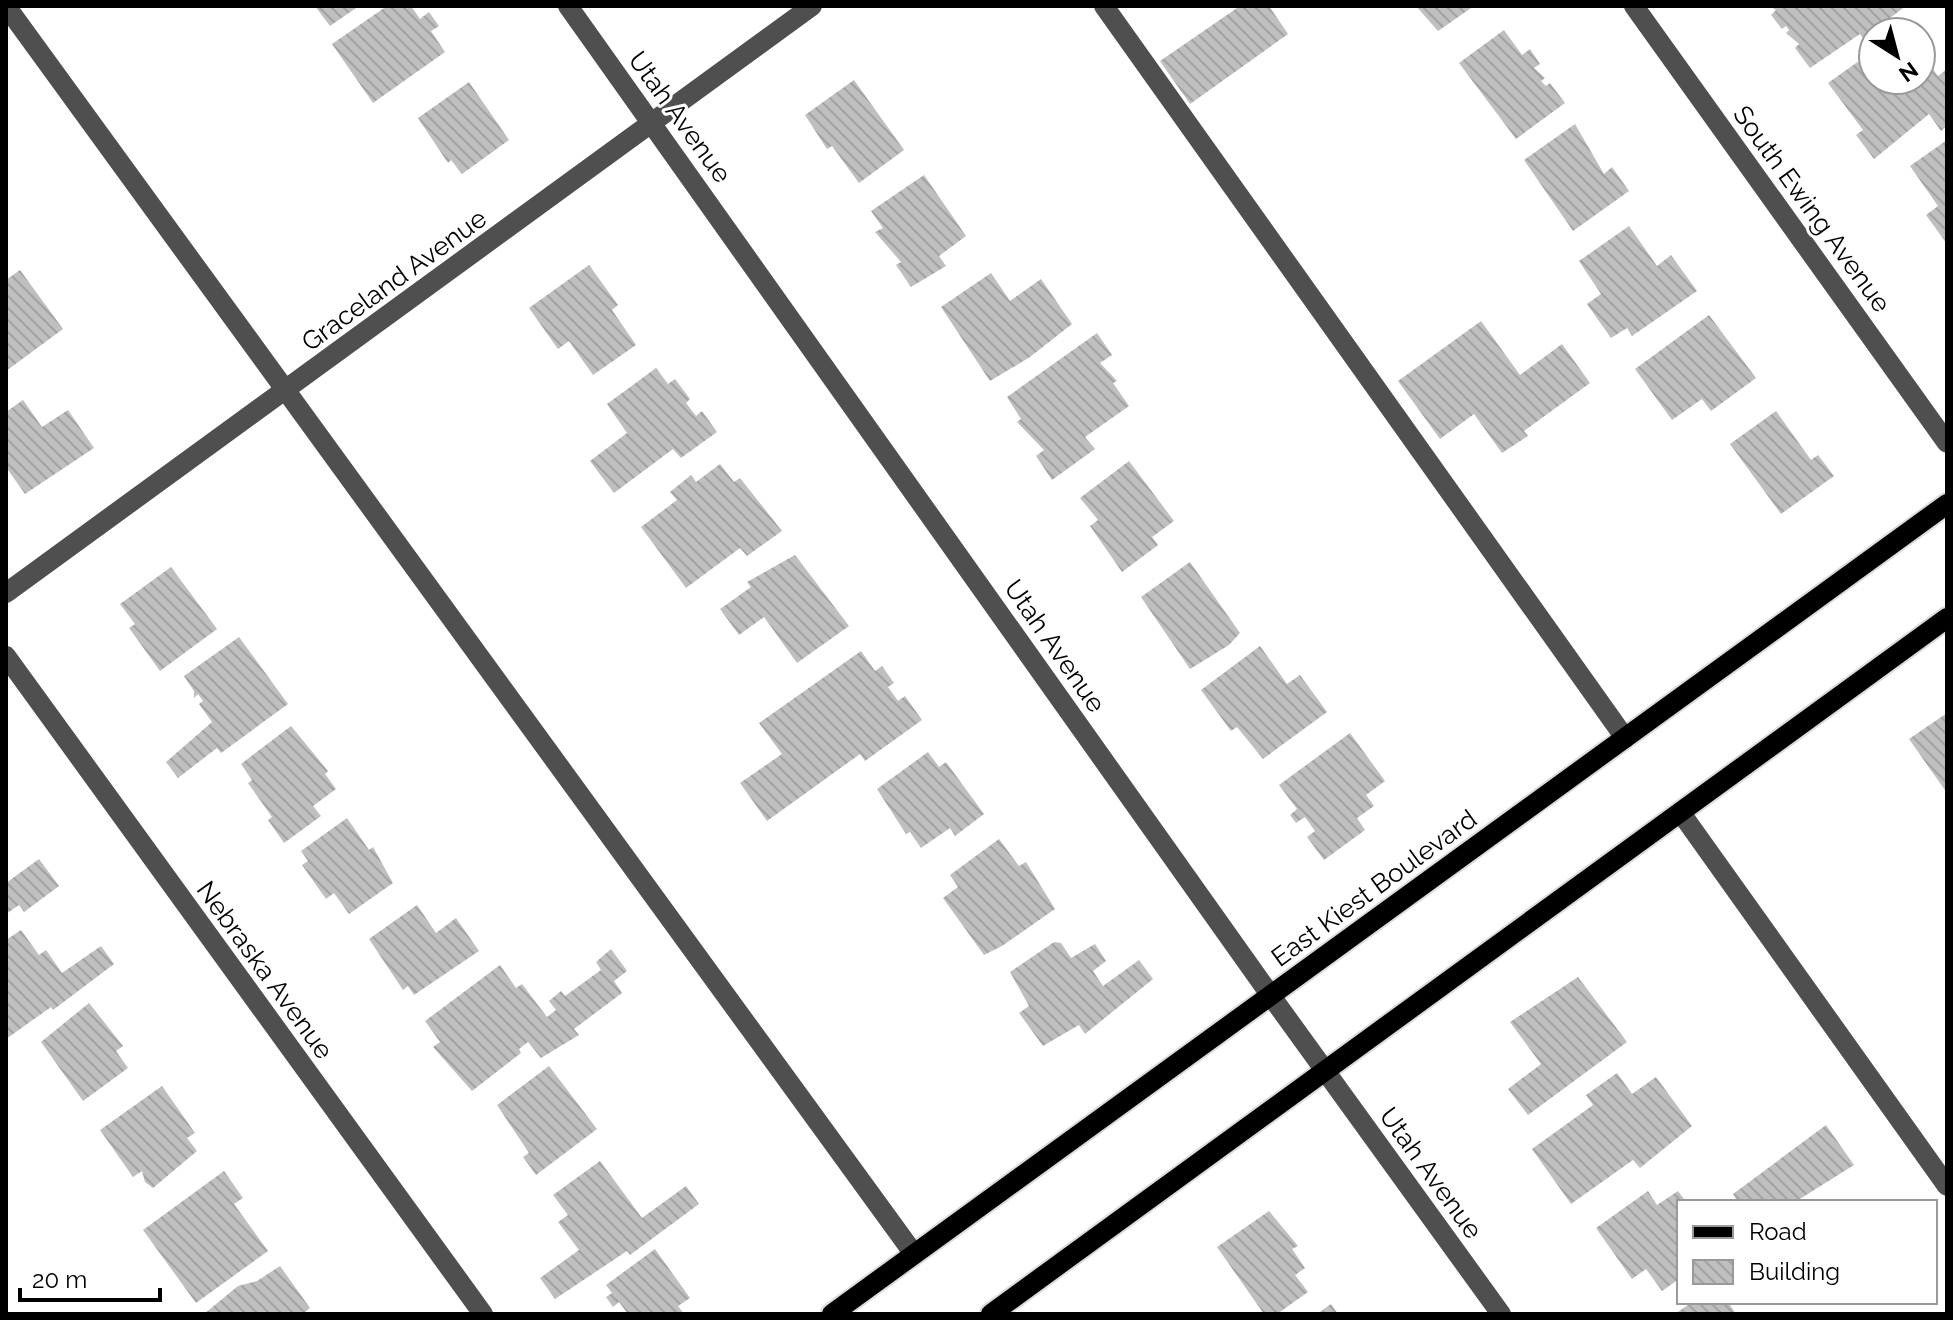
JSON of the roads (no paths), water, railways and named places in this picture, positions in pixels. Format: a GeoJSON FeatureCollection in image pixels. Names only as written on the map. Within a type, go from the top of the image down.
{"type":"FeatureCollection","features":[{"type":"Feature","properties":{"kind":"main road","name":"East Kiest Boulevard"},"geometry":{"type":"LineString","coordinates":[[832,1314],[1947,504]]}},
{"type":"Feature","properties":{"kind":"main road"},"geometry":{"type":"LineString","coordinates":[[991,1314],[1947,618]]}},
{"type":"Feature","properties":{"kind":"street"},"geometry":{"type":"LineString","coordinates":[[6,6],[914,1254]]}},
{"type":"Feature","properties":{"kind":"street","name":"Utah Avenue"},"geometry":{"type":"LineString","coordinates":[[568,6],[1271,996],[1501,1314]]}},
{"type":"Feature","properties":{"kind":"street","name":"Graceland Avenue"},"geometry":{"type":"LineString","coordinates":[[6,593],[812,6]]}},
{"type":"Feature","properties":{"kind":"street"},"geometry":{"type":"LineString","coordinates":[[1104,6],[1625,738]]}},
{"type":"Feature","properties":{"kind":"street","name":"South Ewing Avenue"},"geometry":{"type":"LineString","coordinates":[[1634,6],[1947,443]]}},
{"type":"Feature","properties":{"kind":"street","name":"Nebraska Avenue"},"geometry":{"type":"LineString","coordinates":[[6,656],[483,1314]]}},
{"type":"Feature","properties":{"kind":"street"},"geometry":{"type":"LineString","coordinates":[[1681,813],[1947,1186]]}}]}
